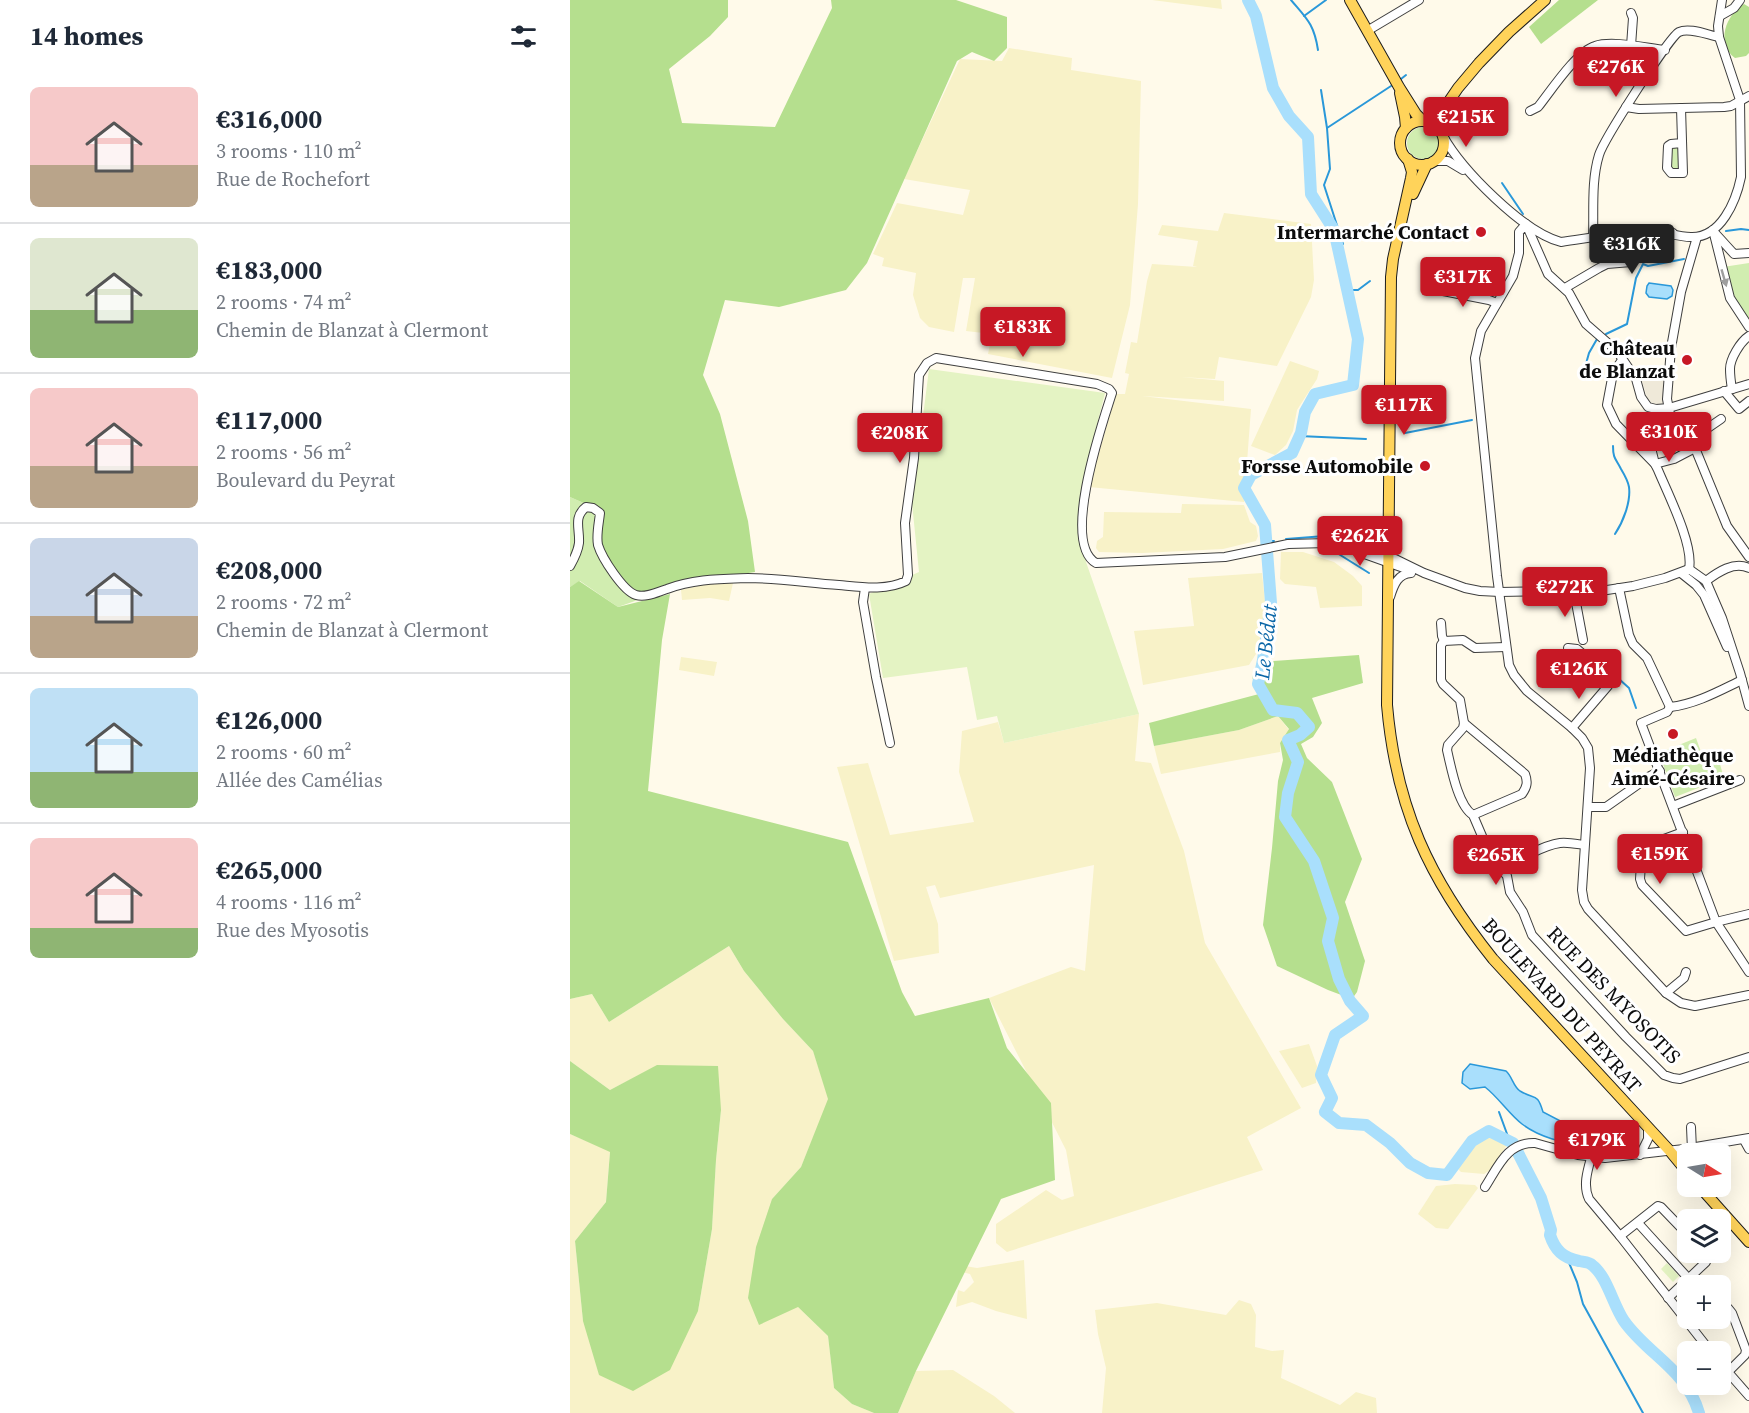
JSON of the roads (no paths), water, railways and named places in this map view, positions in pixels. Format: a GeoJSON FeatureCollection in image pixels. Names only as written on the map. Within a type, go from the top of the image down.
{"type":"FeatureCollection","features":[{"type":"Feature","properties":{"kind":"main road"},"geometry":{"type":"LineString","coordinates":[[1350,0],[1416,114],[1436,125],[1442,135]]}},
{"type":"Feature","properties":{"kind":"main road"},"geometry":{"type":"LineString","coordinates":[[1479,63],[1461,90],[1448,116],[1442,135],[1443,148],[1438,158],[1430,163],[1417,164],[1408,159],[1401,146],[1401,137],[1406,128],[1441,113],[1479,63],[1545,0]]}},
{"type":"Feature","properties":{"kind":"main road"},"geometry":{"type":"LineString","coordinates":[[1399,87],[1406,117],[1406,128]]}},
{"type":"Feature","properties":{"kind":"main road","name":"BOULEVARD DU PEYRAT"},"geometry":{"type":"LineString","coordinates":[[1408,159],[1412,172],[1391,277],[1387,705],[1390,740],[1396,770],[1406,806],[1430,865],[1468,928],[1493,959],[1677,1160]]}},
{"type":"Feature","properties":{"kind":"main road","name":"BOULEVARD DU PEYRAT"},"geometry":{"type":"LineString","coordinates":[[1391,316],[1398,261],[1412,197],[1422,172],[1430,163]]}},
{"type":"Feature","properties":{"kind":"main road"},"geometry":{"type":"LineString","coordinates":[[1709,1197],[1749,1242]]}},
{"type":"Feature","properties":{"kind":"street"},"geometry":{"type":"LineString","coordinates":[[1367,32],[1419,0]]}},
{"type":"Feature","properties":{"kind":"street"},"geometry":{"type":"LineString","coordinates":[[1442,135],[1451,151],[1470,174],[1526,224],[1552,239],[1562,242],[1646,231],[1661,231],[1691,237],[1705,235],[1720,223],[1739,189],[1740,100],[1719,37],[1718,26],[1722,2],[1739,0]]}},
{"type":"Feature","properties":{"kind":"street"},"geometry":{"type":"LineString","coordinates":[[1720,16],[1734,8],[1739,0]]}},
{"type":"Feature","properties":{"kind":"street"},"geometry":{"type":"LineString","coordinates":[[1631,13],[1633,18],[1631,46]]}},
{"type":"Feature","properties":{"kind":"street"},"geometry":{"type":"LineString","coordinates":[[1593,238],[1598,160],[1602,146],[1626,107],[1672,38],[1680,31],[1719,37]]}},
{"type":"Feature","properties":{"kind":"street"},"geometry":{"type":"LineString","coordinates":[[1530,111],[1538,107],[1580,56],[1596,45],[1665,50]]}},
{"type":"Feature","properties":{"kind":"street"},"geometry":{"type":"LineString","coordinates":[[1626,107],[1639,109],[1724,107],[1731,106],[1749,96]]}},
{"type":"Feature","properties":{"kind":"street"},"geometry":{"type":"LineString","coordinates":[[1681,108],[1682,142]]}},
{"type":"Feature","properties":{"kind":"street"},"geometry":{"type":"LineString","coordinates":[[1430,163],[1448,161],[1470,174]]}},
{"type":"Feature","properties":{"kind":"street"},"geometry":{"type":"LineString","coordinates":[[1526,224],[1548,274],[1566,288],[1586,324],[1612,345],[1636,379],[1641,397],[1648,407],[1669,408],[1749,384]]}},
{"type":"Feature","properties":{"kind":"street"},"geometry":{"type":"LineString","coordinates":[[1526,224],[1519,232],[1519,253],[1513,276],[1481,331],[1475,358],[1509,665],[1527,690],[1572,728],[1588,748],[1590,756],[1588,807],[1582,890],[1588,909],[1666,993],[1682,1003],[1695,1006],[1749,995]]}},
{"type":"Feature","properties":{"kind":"street"},"geometry":{"type":"LineString","coordinates":[[1713,230],[1734,254],[1749,253]]}},
{"type":"Feature","properties":{"kind":"street"},"geometry":{"type":"LineString","coordinates":[[1713,230],[1730,298],[1748,324]]}},
{"type":"Feature","properties":{"kind":"street"},"geometry":{"type":"LineString","coordinates":[[1566,288],[1607,264],[1635,260],[1652,246],[1671,238],[1673,234]]}},
{"type":"Feature","properties":{"kind":"street"},"geometry":{"type":"LineString","coordinates":[[1697,237],[1681,292],[1671,348],[1667,392],[1669,408],[1693,445],[1727,526],[1749,557]]}},
{"type":"Feature","properties":{"kind":"street"},"geometry":{"type":"LineString","coordinates":[[1438,290],[1497,303]]}},
{"type":"Feature","properties":{"kind":"street"},"geometry":{"type":"LineString","coordinates":[[1749,336],[1745,338],[1732,359],[1728,390],[1739,409],[1749,401]]}},
{"type":"Feature","properties":{"kind":"street"},"geometry":{"type":"LineString","coordinates":[[570,566],[579,541],[580,512],[586,507],[593,508],[600,513],[598,543],[605,558],[626,590],[637,595],[650,595],[696,581],[719,579],[756,578],[865,588],[884,587],[906,581],[908,575],[905,523],[914,458],[919,375],[927,363],[936,358],[949,359],[1097,384],[1109,389],[1112,393],[1097,440],[1084,498],[1085,550],[1089,559],[1096,563],[1225,557],[1288,544],[1342,545],[1370,549],[1420,573],[1465,588],[1500,592],[1594,592],[1633,586],[1685,571],[1706,581],[1716,601],[1749,706]]}},
{"type":"Feature","properties":{"kind":"street"},"geometry":{"type":"LineString","coordinates":[[1622,360],[1613,373],[1607,405],[1616,424],[1655,464]]}},
{"type":"Feature","properties":{"kind":"street"},"geometry":{"type":"LineString","coordinates":[[1655,464],[1674,459],[1721,419]]}},
{"type":"Feature","properties":{"kind":"street"},"geometry":{"type":"LineString","coordinates":[[1678,425],[1650,444],[1655,464],[1674,506],[1688,546],[1690,562],[1685,571]]}},
{"type":"Feature","properties":{"kind":"street"},"geometry":{"type":"LineString","coordinates":[[1370,549],[1379,543],[1388,527]]}},
{"type":"Feature","properties":{"kind":"street"},"geometry":{"type":"LineString","coordinates":[[1342,545],[1389,559]]}},
{"type":"Feature","properties":{"kind":"street"},"geometry":{"type":"LineString","coordinates":[[1706,581],[1737,565],[1749,568]]}},
{"type":"Feature","properties":{"kind":"street"},"geometry":{"type":"LineString","coordinates":[[1685,571],[1704,595],[1724,643],[1732,651]]}},
{"type":"Feature","properties":{"kind":"street"},"geometry":{"type":"LineString","coordinates":[[1387,606],[1397,580],[1403,574],[1420,573]]}},
{"type":"Feature","properties":{"kind":"street"},"geometry":{"type":"LineString","coordinates":[[865,588],[863,602],[890,743]]}},
{"type":"Feature","properties":{"kind":"street"},"geometry":{"type":"LineString","coordinates":[[1619,588],[1633,644],[1647,658],[1670,707]]}},
{"type":"Feature","properties":{"kind":"street"},"geometry":{"type":"LineString","coordinates":[[1574,592],[1583,640]]}},
{"type":"Feature","properties":{"kind":"street"},"geometry":{"type":"LineString","coordinates":[[1441,623],[1444,641],[1441,680],[1460,700],[1464,723],[1525,774],[1527,779],[1526,788],[1522,794],[1473,815]]}},
{"type":"Feature","properties":{"kind":"street"},"geometry":{"type":"LineString","coordinates":[[1444,641],[1463,640],[1475,648],[1506,647]]}},
{"type":"Feature","properties":{"kind":"street"},"geometry":{"type":"LineString","coordinates":[[1568,648],[1576,648],[1608,682],[1608,686],[1572,728]]}},
{"type":"Feature","properties":{"kind":"street"},"geometry":{"type":"LineString","coordinates":[[1670,707],[1681,706],[1716,693],[1742,680]]}},
{"type":"Feature","properties":{"kind":"street"},"geometry":{"type":"LineString","coordinates":[[1670,707],[1667,712],[1641,723],[1716,922],[1749,972]]}},
{"type":"Feature","properties":{"kind":"street","name":"RUE DES MYOSOTIS"},"geometry":{"type":"LineString","coordinates":[[1464,723],[1463,728],[1448,745],[1447,750],[1455,784],[1467,812],[1473,815],[1494,864],[1507,876],[1510,892],[1523,912],[1532,935],[1664,1075],[1680,1079],[1749,1057]]}},
{"type":"Feature","properties":{"kind":"street"},"geometry":{"type":"LineString","coordinates":[[1588,807],[1606,807],[1660,771]]}},
{"type":"Feature","properties":{"kind":"street"},"geometry":{"type":"LineString","coordinates":[[1673,806],[1740,780]]}},
{"type":"Feature","properties":{"kind":"street"},"geometry":{"type":"LineString","coordinates":[[1683,832],[1645,846],[1641,853],[1640,879],[1642,885],[1686,931],[1749,914]]}},
{"type":"Feature","properties":{"kind":"street"},"geometry":{"type":"LineString","coordinates":[[1502,870],[1515,861],[1551,845],[1560,843],[1584,845]]}},
{"type":"Feature","properties":{"kind":"street"},"geometry":{"type":"LineString","coordinates":[[1666,993],[1684,978],[1686,972]]}},
{"type":"Feature","properties":{"kind":"street"},"geometry":{"type":"LineString","coordinates":[[1640,1155],[1648,1139],[1648,1127]]}},
{"type":"Feature","properties":{"kind":"street"},"geometry":{"type":"LineString","coordinates":[[1691,1127],[1691,1143]]}},
{"type":"Feature","properties":{"kind":"street"},"geometry":{"type":"LineString","coordinates":[[1727,1143],[1747,1139],[1749,1149]]}},
{"type":"Feature","properties":{"kind":"street"},"geometry":{"type":"LineString","coordinates":[[1485,1187],[1510,1150],[1526,1143],[1535,1143],[1591,1158],[1677,1150]]}},
{"type":"Feature","properties":{"kind":"street"},"geometry":{"type":"LineString","coordinates":[[1591,1158],[1587,1170],[1586,1193],[1589,1199],[1702,1341]]}},
{"type":"Feature","properties":{"kind":"street"},"geometry":{"type":"LineString","coordinates":[[1620,1236],[1654,1208],[1661,1207],[1677,1224]]}},
{"type":"Feature","properties":{"kind":"street"},"geometry":{"type":"LineString","coordinates":[[1638,1223],[1685,1275]]}},
{"type":"Feature","properties":{"kind":"street"},"geometry":{"type":"LineString","coordinates":[[1691,1275],[1705,1263]]}},
{"type":"Feature","properties":{"kind":"street"},"geometry":{"type":"LineString","coordinates":[[1668,1298],[1677,1289]]}},
{"type":"Feature","properties":{"kind":"street"},"geometry":{"type":"LineString","coordinates":[[1731,1312],[1746,1350],[1745,1355],[1731,1369]]}},
{"type":"Feature","properties":{"kind":"street"},"geometry":{"type":"LineString","coordinates":[[1731,1375],[1749,1396]]}},
{"type":"Feature","properties":{"kind":"water"},"geometry":{"type":"Polygon","coordinates":[[[1649,283],[1671,286],[1672,296],[1667,299],[1649,297],[1646,293],[1649,283]]]}},
{"type":"Feature","properties":{"kind":"water"},"geometry":{"type":"Polygon","coordinates":[[[1470,1064],[1506,1071],[1520,1091],[1537,1099],[1543,1112],[1566,1124],[1599,1131],[1601,1138],[1599,1145],[1594,1148],[1566,1142],[1530,1129],[1517,1120],[1485,1087],[1470,1089],[1462,1083],[1463,1072],[1470,1064]]]}},
{"type":"Feature","properties":{"kind":"waterway","name":"Le Bédat"},"geometry":{"type":"LineString","coordinates":[[1248,0],[1256,16],[1273,88],[1289,116],[1308,137],[1311,194],[1334,230],[1358,339],[1353,385],[1315,394],[1305,412],[1301,433],[1292,453],[1251,475],[1244,488],[1265,525],[1271,603],[1258,684],[1273,710],[1297,713],[1309,727],[1300,735],[1288,740],[1298,762],[1288,793],[1285,817],[1314,861],[1333,918],[1328,941],[1339,979],[1350,1001],[1363,1016],[1335,1035],[1321,1075],[1332,1098],[1325,1112],[1339,1123],[1366,1125],[1390,1143],[1410,1163],[1428,1173],[1447,1175],[1472,1141],[1489,1131],[1513,1143],[1541,1198],[1554,1245],[1568,1258],[1589,1263],[1597,1270],[1606,1283],[1624,1321],[1685,1385],[1699,1413]]}},
{"type":"Feature","properties":{"kind":"waterway"},"geometry":{"type":"LineString","coordinates":[[1291,0],[1306,17],[1312,28],[1318,50]]}},
{"type":"Feature","properties":{"kind":"waterway"},"geometry":{"type":"LineString","coordinates":[[1304,16],[1326,0]]}},
{"type":"Feature","properties":{"kind":"waterway"},"geometry":{"type":"LineString","coordinates":[[1401,79],[1406,75]]}},
{"type":"Feature","properties":{"kind":"waterway"},"geometry":{"type":"LineString","coordinates":[[1327,128],[1391,86]]}},
{"type":"Feature","properties":{"kind":"waterway"},"geometry":{"type":"LineString","coordinates":[[1321,90],[1330,169],[1324,185],[1343,244]]}},
{"type":"Feature","properties":{"kind":"waterway"},"geometry":{"type":"LineString","coordinates":[[1502,183],[1523,214]]}},
{"type":"Feature","properties":{"kind":"waterway"},"geometry":{"type":"LineString","coordinates":[[1726,231],[1749,230]]}},
{"type":"Feature","properties":{"kind":"waterway"},"geometry":{"type":"LineString","coordinates":[[1606,334],[1627,324],[1636,278],[1643,264],[1648,266],[1684,259]]}},
{"type":"Feature","properties":{"kind":"waterway"},"geometry":{"type":"LineString","coordinates":[[1347,290],[1358,290],[1370,281]]}},
{"type":"Feature","properties":{"kind":"waterway"},"geometry":{"type":"LineString","coordinates":[[1582,378],[1589,353],[1597,339]]}},
{"type":"Feature","properties":{"kind":"waterway"},"geometry":{"type":"LineString","coordinates":[[1405,433],[1472,420]]}},
{"type":"Feature","properties":{"kind":"waterway"},"geometry":{"type":"LineString","coordinates":[[1299,436],[1366,439]]}},
{"type":"Feature","properties":{"kind":"waterway"},"geometry":{"type":"LineString","coordinates":[[1613,446],[1614,456],[1629,487],[1626,512],[1615,534]]}},
{"type":"Feature","properties":{"kind":"waterway"},"geometry":{"type":"LineString","coordinates":[[1286,539],[1325,536]]}},
{"type":"Feature","properties":{"kind":"waterway"},"geometry":{"type":"LineString","coordinates":[[1335,536],[1369,537]]}},
{"type":"Feature","properties":{"kind":"waterway","name":"Le Bédat"},"geometry":{"type":"LineString","coordinates":[[1269,545],[1269,541],[1274,541]]}},
{"type":"Feature","properties":{"kind":"waterway"},"geometry":{"type":"LineString","coordinates":[[1329,548],[1369,573]]}},
{"type":"Feature","properties":{"kind":"waterway"},"geometry":{"type":"LineString","coordinates":[[1557,574],[1562,587]]}},
{"type":"Feature","properties":{"kind":"waterway"},"geometry":{"type":"LineString","coordinates":[[1590,650],[1591,656],[1614,675]]}},
{"type":"Feature","properties":{"kind":"waterway"},"geometry":{"type":"LineString","coordinates":[[1619,679],[1629,688],[1636,708]]}},
{"type":"Feature","properties":{"kind":"waterway"},"geometry":{"type":"LineString","coordinates":[[1499,1112],[1510,1142]]}},
{"type":"Feature","properties":{"kind":"waterway"},"geometry":{"type":"LineString","coordinates":[[1567,1258],[1583,1304],[1643,1413]]}},
{"type":"Feature","properties":{"kind":"place","name":"Intermarché Contact"},"geometry":{"type":"Point","coordinates":[1481,232]}},
{"type":"Feature","properties":{"kind":"place","name":"Château de Blanzat"},"geometry":{"type":"Point","coordinates":[1687,360]}},
{"type":"Feature","properties":{"kind":"place","name":"Forsse Automobile"},"geometry":{"type":"Point","coordinates":[1425,466]}},
{"type":"Feature","properties":{"kind":"place","name":"Médiathèque Aimé-Césaire"},"geometry":{"type":"Point","coordinates":[1673,734]}}]}
